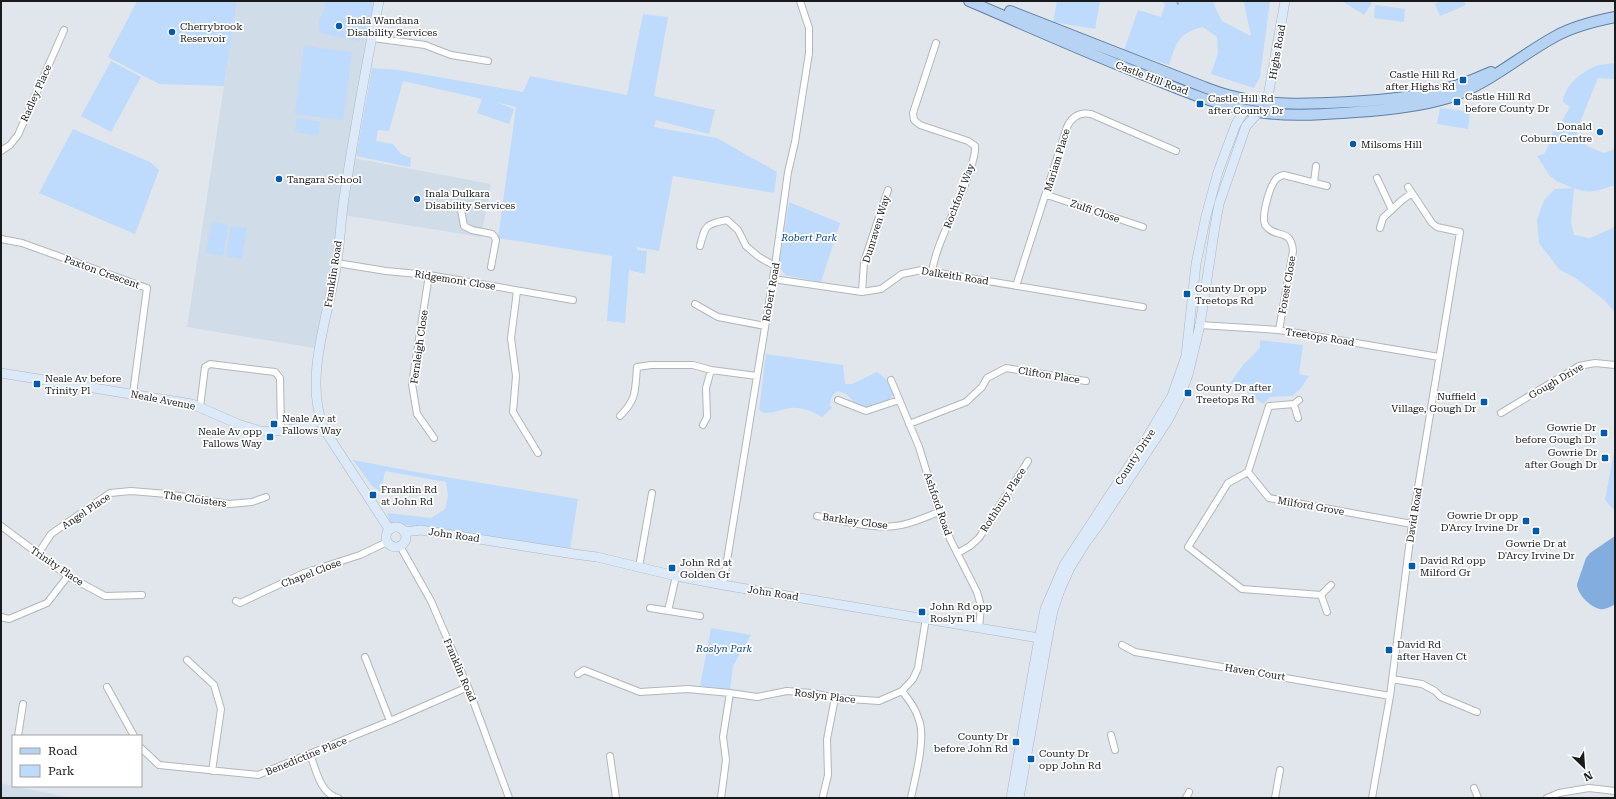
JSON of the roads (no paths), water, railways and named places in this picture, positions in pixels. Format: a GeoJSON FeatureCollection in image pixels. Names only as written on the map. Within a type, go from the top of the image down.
{"type":"FeatureCollection","features":[{"type":"Feature","properties":{"kind":"main road","name":"Castle Hill Road"},"geometry":{"type":"LineString","coordinates":[[969,1],[1138,73],[1219,104],[1245,110],[1274,114],[1305,115],[1400,109],[1422,105],[1450,97],[1475,88],[1558,35],[1587,23],[1615,17]]}},
{"type":"Feature","properties":{"kind":"main road","name":"Castle Hill Road"},"geometry":{"type":"LineString","coordinates":[[985,1],[1204,87],[1236,97],[1267,102],[1308,104],[1421,96],[1460,86],[1525,55]]}},
{"type":"Feature","properties":{"kind":"main road"},"geometry":{"type":"LineString","coordinates":[[1245,110],[1254,105],[1267,102]]}},
{"type":"Feature","properties":{"kind":"main road"},"geometry":{"type":"LineString","coordinates":[[1259,112],[1267,102]]}},
{"type":"Feature","properties":{"kind":"main road"},"geometry":{"type":"LineString","coordinates":[[1267,102],[1274,114]]}},
{"type":"Feature","properties":{"kind":"street","name":"Franklin Road"},"geometry":{"type":"LineString","coordinates":[[379,1],[344,198],[337,263],[317,369],[317,403],[321,420],[328,436],[389,529]]}},
{"type":"Feature","properties":{"kind":"street","name":"Robert Road"},"geometry":{"type":"LineString","coordinates":[[723,584],[773,279],[788,172],[795,142],[809,53],[809,28],[800,1]]}},
{"type":"Feature","properties":{"kind":"street","name":"Highs Road"},"geometry":{"type":"LineString","coordinates":[[1267,102],[1285,1]]}},
{"type":"Feature","properties":{"kind":"street","name":"Radley Place"},"geometry":{"type":"LineString","coordinates":[[1,151],[10,146],[18,135],[64,30]]}},
{"type":"Feature","properties":{"kind":"street"},"geometry":{"type":"LineString","coordinates":[[373,38],[425,45],[451,55],[488,62]]}},
{"type":"Feature","properties":{"kind":"street","name":"Rochford Way"},"geometry":{"type":"LineString","coordinates":[[932,272],[935,255],[961,196],[975,153],[975,146],[968,141],[920,124],[914,120],[913,113],[936,43]]}},
{"type":"Feature","properties":{"kind":"street","name":"County Drive"},"geometry":{"type":"LineString","coordinates":[[1019,798],[1043,639],[1046,609],[1064,565],[1140,449],[1172,396],[1186,356],[1200,239],[1218,172],[1236,124],[1245,110]]}},
{"type":"Feature","properties":{"kind":"street","name":"County Drive"},"geometry":{"type":"LineString","coordinates":[[1011,798],[1043,639],[1060,590],[1070,568],[1086,542],[1168,420],[1179,399],[1188,375],[1200,325],[1214,226],[1219,204],[1246,126],[1259,112]]}},
{"type":"Feature","properties":{"kind":"street","name":"Mariam Place"},"geometry":{"type":"LineString","coordinates":[[1016,286],[1068,127],[1072,119],[1079,114],[1092,114],[1176,151]]}},
{"type":"Feature","properties":{"kind":"street"},"geometry":{"type":"LineString","coordinates":[[1314,182],[1316,166]]}},
{"type":"Feature","properties":{"kind":"street","name":"Forest Close"},"geometry":{"type":"LineString","coordinates":[[1279,330],[1293,251],[1292,244],[1288,236],[1272,231],[1266,227],[1263,219],[1272,184],[1280,176],[1288,176],[1327,186]]}},
{"type":"Feature","properties":{"kind":"street"},"geometry":{"type":"LineString","coordinates":[[1377,178],[1392,210]]}},
{"type":"Feature","properties":{"kind":"street"},"geometry":{"type":"LineString","coordinates":[[1380,228],[1383,218],[1412,193],[1408,187]]}},
{"type":"Feature","properties":{"kind":"street","name":"Dunraven Way"},"geometry":{"type":"LineString","coordinates":[[862,292],[864,262],[888,190]]}},
{"type":"Feature","properties":{"kind":"street","name":"David Road"},"geometry":{"type":"LineString","coordinates":[[1372,798],[1390,696],[1412,524],[1460,232],[1437,227],[1432,223],[1412,193]]}},
{"type":"Feature","properties":{"kind":"street","name":"Zulfi Close"},"geometry":{"type":"LineString","coordinates":[[1047,195],[1143,227]]}},
{"type":"Feature","properties":{"kind":"street"},"geometry":{"type":"LineString","coordinates":[[461,210],[464,226],[472,230],[492,234],[494,236],[496,240],[491,267]]}},
{"type":"Feature","properties":{"kind":"street"},"geometry":{"type":"LineString","coordinates":[[700,246],[704,230],[711,223],[726,220],[738,230],[746,246],[759,257],[775,266]]}},
{"type":"Feature","properties":{"kind":"street","name":"Paxton Crescent"},"geometry":{"type":"LineString","coordinates":[[1,239],[22,243],[147,288],[134,394]]}},
{"type":"Feature","properties":{"kind":"street","name":"Ridgemont Close"},"geometry":{"type":"LineString","coordinates":[[337,263],[429,275],[573,300]]}},
{"type":"Feature","properties":{"kind":"street","name":"Dalkeith Road"},"geometry":{"type":"LineString","coordinates":[[773,279],[862,292],[881,289],[902,274],[922,270],[1143,307]]}},
{"type":"Feature","properties":{"kind":"street","name":"Fernleigh Close"},"geometry":{"type":"LineString","coordinates":[[429,275],[412,384],[417,414],[434,438]]}},
{"type":"Feature","properties":{"kind":"street"},"geometry":{"type":"LineString","coordinates":[[517,291],[511,338],[516,376],[513,412],[538,453]]}},
{"type":"Feature","properties":{"kind":"street"},"geometry":{"type":"LineString","coordinates":[[1188,339],[1193,329],[1200,325],[1192,297]]}},
{"type":"Feature","properties":{"kind":"street"},"geometry":{"type":"LineString","coordinates":[[695,304],[718,317],[765,326]]}},
{"type":"Feature","properties":{"kind":"street","name":"Treetops Road"},"geometry":{"type":"LineString","coordinates":[[1200,325],[1279,330],[1439,357]]}},
{"type":"Feature","properties":{"kind":"street","name":"Gough Drive"},"geometry":{"type":"LineString","coordinates":[[1501,413],[1580,366],[1595,363],[1615,365]]}},
{"type":"Feature","properties":{"kind":"street"},"geometry":{"type":"LineString","coordinates":[[200,407],[205,367],[207,365],[210,364],[275,372],[280,378],[281,431]]}},
{"type":"Feature","properties":{"kind":"street"},"geometry":{"type":"LineString","coordinates":[[620,416],[630,406],[634,395],[637,367],[651,365],[693,366],[757,376]]}},
{"type":"Feature","properties":{"kind":"street","name":"Clifton Place"},"geometry":{"type":"LineString","coordinates":[[909,424],[966,402],[982,387],[987,378],[1006,368],[1086,381]]}},
{"type":"Feature","properties":{"kind":"street"},"geometry":{"type":"LineString","coordinates":[[704,425],[707,417],[706,388],[711,370]]}},
{"type":"Feature","properties":{"kind":"street","name":"Neale Avenue"},"geometry":{"type":"LineString","coordinates":[[1,373],[192,404],[248,428],[260,431],[281,431],[299,428],[321,420]]}},
{"type":"Feature","properties":{"kind":"street","name":"Ashford Road"},"geometry":{"type":"LineString","coordinates":[[891,380],[926,468],[939,512],[958,553],[973,580],[980,598],[981,617],[979,628]]}},
{"type":"Feature","properties":{"kind":"street"},"geometry":{"type":"LineString","coordinates":[[838,400],[866,411],[899,400]]}},
{"type":"Feature","properties":{"kind":"street"},"geometry":{"type":"LineString","coordinates":[[1298,418],[1297,402],[1269,406],[1248,472],[1228,483],[1188,547],[1242,588],[1321,596]]}},
{"type":"Feature","properties":{"kind":"street","name":"Rothbury Place"},"geometry":{"type":"LineString","coordinates":[[958,553],[970,546],[979,538],[1028,461]]}},
{"type":"Feature","properties":{"kind":"street","name":"Milford Grove"},"geometry":{"type":"LineString","coordinates":[[1248,472],[1269,498],[1412,524]]}},
{"type":"Feature","properties":{"kind":"street","name":"Angel Place"},"geometry":{"type":"LineString","coordinates":[[38,554],[51,534],[110,493],[131,491],[146,493]]}},
{"type":"Feature","properties":{"kind":"street"},"geometry":{"type":"LineString","coordinates":[[639,567],[652,492]]}},
{"type":"Feature","properties":{"kind":"street","name":"The Cloisters"},"geometry":{"type":"LineString","coordinates":[[146,493],[167,494],[229,504],[252,502],[266,497]]}},
{"type":"Feature","properties":{"kind":"street","name":"Barkley Close"},"geometry":{"type":"LineString","coordinates":[[817,516],[869,525],[894,527],[939,512]]}},
{"type":"Feature","properties":{"kind":"street","name":"Trinity Place"},"geometry":{"type":"LineString","coordinates":[[1,526],[68,576],[105,596],[142,595]]}},
{"type":"Feature","properties":{"kind":"street"},"geometry":{"type":"LineString","coordinates":[[396,527],[402,529],[404,532],[405,542],[400,546],[394,547],[387,542],[385,537],[389,529],[396,527]]}},
{"type":"Feature","properties":{"kind":"street","name":"John Road"},"geometry":{"type":"LineString","coordinates":[[404,532],[421,530],[568,554],[597,557],[676,576],[1043,639]]}},
{"type":"Feature","properties":{"kind":"street","name":"Chapel Close"},"geometry":{"type":"LineString","coordinates":[[236,601],[240,603],[304,573],[360,555],[387,542]]}},
{"type":"Feature","properties":{"kind":"street","name":"Franklin Road"},"geometry":{"type":"LineString","coordinates":[[400,546],[431,601],[468,687],[509,798]]}},
{"type":"Feature","properties":{"kind":"street"},"geometry":{"type":"LineString","coordinates":[[1,617],[9,619],[47,603],[68,576]]}},
{"type":"Feature","properties":{"kind":"street"},"geometry":{"type":"LineString","coordinates":[[668,611],[676,576]]}},
{"type":"Feature","properties":{"kind":"street"},"geometry":{"type":"LineString","coordinates":[[1321,596],[1331,585]]}},
{"type":"Feature","properties":{"kind":"street"},"geometry":{"type":"LineString","coordinates":[[1321,596],[1327,612]]}},
{"type":"Feature","properties":{"kind":"street"},"geometry":{"type":"LineString","coordinates":[[650,608],[700,616]]}},
{"type":"Feature","properties":{"kind":"street","name":"Roslyn Place"},"geometry":{"type":"LineString","coordinates":[[578,674],[584,670],[640,692],[688,689],[757,697],[787,691],[812,693],[835,698],[879,701],[902,691],[912,679],[918,668],[926,618]]}},
{"type":"Feature","properties":{"kind":"street","name":"Haven Court"},"geometry":{"type":"LineString","coordinates":[[1122,645],[1135,652],[1390,696]]}},
{"type":"Feature","properties":{"kind":"street"},"geometry":{"type":"LineString","coordinates":[[365,657],[390,721]]}},
{"type":"Feature","properties":{"kind":"street"},"geometry":{"type":"LineString","coordinates":[[187,660],[214,685],[221,709],[212,770]]}},
{"type":"Feature","properties":{"kind":"street"},"geometry":{"type":"LineString","coordinates":[[1392,679],[1422,684],[1435,691],[1441,697],[1477,712]]}},
{"type":"Feature","properties":{"kind":"street"},"geometry":{"type":"LineString","coordinates":[[107,686],[133,735]]}},
{"type":"Feature","properties":{"kind":"street","name":"Benedictine Place"},"geometry":{"type":"LineString","coordinates":[[142,749],[159,765],[258,775],[390,721],[468,687]]}},
{"type":"Feature","properties":{"kind":"street"},"geometry":{"type":"LineString","coordinates":[[902,691],[911,702],[920,721],[922,731],[911,798]]}},
{"type":"Feature","properties":{"kind":"street"},"geometry":{"type":"LineString","coordinates":[[721,798],[726,760],[723,737],[730,693]]}},
{"type":"Feature","properties":{"kind":"street"},"geometry":{"type":"LineString","coordinates":[[823,796],[828,775],[827,739],[835,698]]}},
{"type":"Feature","properties":{"kind":"street"},"geometry":{"type":"LineString","coordinates":[[18,735],[23,704]]}},
{"type":"Feature","properties":{"kind":"street"},"geometry":{"type":"LineString","coordinates":[[1111,735],[1114,750]]}},
{"type":"Feature","properties":{"kind":"street"},"geometry":{"type":"LineString","coordinates":[[310,754],[319,780],[326,792],[338,798]]}},
{"type":"Feature","properties":{"kind":"street"},"geometry":{"type":"LineString","coordinates":[[610,756],[616,798]]}},
{"type":"Feature","properties":{"kind":"street"},"geometry":{"type":"LineString","coordinates":[[1275,798],[1280,770]]}},
{"type":"Feature","properties":{"kind":"street"},"geometry":{"type":"LineString","coordinates":[[1474,788],[1478,798]]}},
{"type":"Feature","properties":{"kind":"street"},"geometry":{"type":"LineString","coordinates":[[1547,798],[1589,788],[1615,791]]}},
{"type":"Feature","properties":{"kind":"place","name":"Inala Wandana Disability Services"},"geometry":{"type":"Point","coordinates":[339,26]}},
{"type":"Feature","properties":{"kind":"place","name":"Cherrybrook Reservoir"},"geometry":{"type":"Point","coordinates":[172,32]}},
{"type":"Feature","properties":{"kind":"place","name":"Castle Hill Rd after Highs Rd"},"geometry":{"type":"Point","coordinates":[1463,80]}},
{"type":"Feature","properties":{"kind":"place","name":"Castle Hill Rd before County Dr"},"geometry":{"type":"Point","coordinates":[1457,102]}},
{"type":"Feature","properties":{"kind":"place","name":"Castle Hill Rd after County Dr"},"geometry":{"type":"Point","coordinates":[1200,104]}},
{"type":"Feature","properties":{"kind":"place","name":"Donald Coburn Centre"},"geometry":{"type":"Point","coordinates":[1600,132]}},
{"type":"Feature","properties":{"kind":"place","name":"Milsoms Hill"},"geometry":{"type":"Point","coordinates":[1353,144]}},
{"type":"Feature","properties":{"kind":"place","name":"Tangara School"},"geometry":{"type":"Point","coordinates":[279,179]}},
{"type":"Feature","properties":{"kind":"place","name":"Inala Dulkara Disability Services"},"geometry":{"type":"Point","coordinates":[417,199]}},
{"type":"Feature","properties":{"kind":"place","name":"County Dr opp Treetops Rd"},"geometry":{"type":"Point","coordinates":[1187,294]}},
{"type":"Feature","properties":{"kind":"place","name":"Neale Av before Trinity Pl"},"geometry":{"type":"Point","coordinates":[37,384]}},
{"type":"Feature","properties":{"kind":"place","name":"County Dr after Treetops Rd"},"geometry":{"type":"Point","coordinates":[1188,393]}},
{"type":"Feature","properties":{"kind":"place","name":"Nuffield Village, Gough Dr"},"geometry":{"type":"Point","coordinates":[1484,402]}},
{"type":"Feature","properties":{"kind":"place","name":"Neale Av at Fallows Way"},"geometry":{"type":"Point","coordinates":[274,424]}},
{"type":"Feature","properties":{"kind":"place","name":"Gowrie Dr before Gough Dr"},"geometry":{"type":"Point","coordinates":[1604,433]}},
{"type":"Feature","properties":{"kind":"place","name":"Neale Av opp Fallows Way"},"geometry":{"type":"Point","coordinates":[270,437]}},
{"type":"Feature","properties":{"kind":"place","name":"Gowrie Dr after Gough Dr"},"geometry":{"type":"Point","coordinates":[1605,458]}},
{"type":"Feature","properties":{"kind":"place","name":"Franklin Rd at John Rd"},"geometry":{"type":"Point","coordinates":[373,495]}},
{"type":"Feature","properties":{"kind":"place","name":"Gowrie Dr opp D'Arcy Irvine Dr"},"geometry":{"type":"Point","coordinates":[1526,521]}},
{"type":"Feature","properties":{"kind":"place","name":"Gowrie Dr at D'Arcy Irvine Dr"},"geometry":{"type":"Point","coordinates":[1536,531]}},
{"type":"Feature","properties":{"kind":"place","name":"David Rd opp Milford Gr"},"geometry":{"type":"Point","coordinates":[1412,566]}},
{"type":"Feature","properties":{"kind":"place","name":"John Rd at Golden Gr"},"geometry":{"type":"Point","coordinates":[672,568]}},
{"type":"Feature","properties":{"kind":"place","name":"John Rd opp Roslyn Pl"},"geometry":{"type":"Point","coordinates":[922,612]}},
{"type":"Feature","properties":{"kind":"place","name":"David Rd after Haven Ct"},"geometry":{"type":"Point","coordinates":[1389,650]}},
{"type":"Feature","properties":{"kind":"place","name":"County Dr before John Rd"},"geometry":{"type":"Point","coordinates":[1016,742]}},
{"type":"Feature","properties":{"kind":"place","name":"County Dr opp John Rd"},"geometry":{"type":"Point","coordinates":[1031,759]}},
{"type":"Feature","properties":{"kind":"park label","name":"Robert Park"},"geometry":{"type":"Point","coordinates":[809,237]}},
{"type":"Feature","properties":{"kind":"park label","name":"Roslyn Park"},"geometry":{"type":"Point","coordinates":[724,648]}}]}
